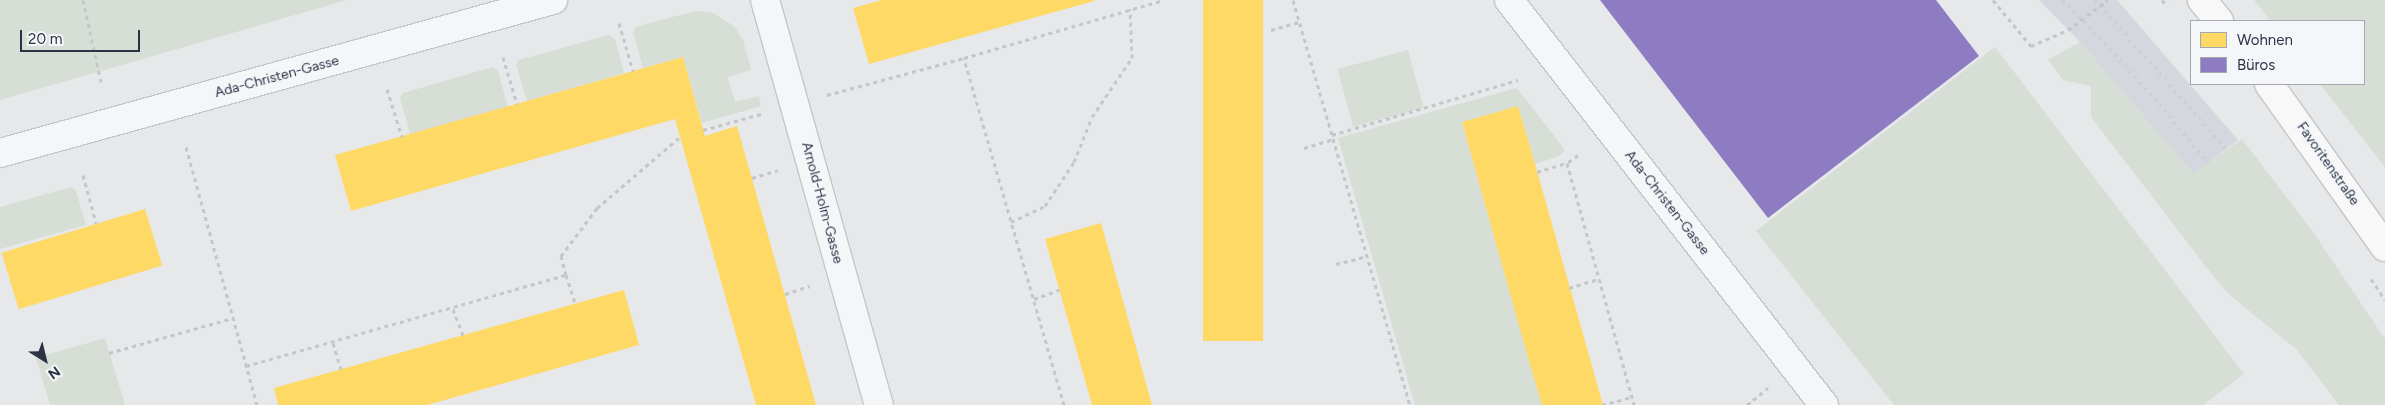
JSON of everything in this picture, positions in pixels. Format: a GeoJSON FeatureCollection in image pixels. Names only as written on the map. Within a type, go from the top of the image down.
{"type":"FeatureCollection","features":[{"type":"Feature","properties":{"kind":"main road"},"geometry":{"type":"LineString","coordinates":[[2202,0],[2218,20]]}},
{"type":"Feature","properties":{"kind":"main road","name":"Favoritenstraße"},"geometry":{"type":"LineString","coordinates":[[2270,85],[2385,247]]}},
{"type":"Feature","properties":{"kind":"street","name":"Ada-Christen-Gasse"},"geometry":{"type":"LineString","coordinates":[[0,154],[553,0]]}},
{"type":"Feature","properties":{"kind":"street","name":"Arnold-Holm-Gasse"},"geometry":{"type":"LineString","coordinates":[[764,0],[879,405]]}},
{"type":"Feature","properties":{"kind":"street","name":"Ada-Christen-Gasse"},"geometry":{"type":"LineString","coordinates":[[1509,0],[1824,405]]}},
{"type":"Feature","properties":{"kind":"path"},"geometry":{"type":"LineString","coordinates":[[83,0],[101,82]]}},
{"type":"Feature","properties":{"kind":"path"},"geometry":{"type":"LineString","coordinates":[[820,97],[964,58],[1163,0]]}},
{"type":"Feature","properties":{"kind":"path"},"geometry":{"type":"LineString","coordinates":[[1293,0],[1410,405]]}},
{"type":"Feature","properties":{"kind":"path"},"geometry":{"type":"LineString","coordinates":[[1993,0],[2030,46],[2068,30],[2108,0]]}},
{"type":"Feature","properties":{"kind":"path"},"geometry":{"type":"LineString","coordinates":[[1011,222],[1045,206],[1074,162],[1092,117],[1132,58],[1130,10]]}},
{"type":"Feature","properties":{"kind":"path"},"geometry":{"type":"LineString","coordinates":[[1271,30],[1299,22]]}},
{"type":"Feature","properties":{"kind":"path"},"geometry":{"type":"LineString","coordinates":[[619,23],[633,71]]}},
{"type":"Feature","properties":{"kind":"path"},"geometry":{"type":"LineString","coordinates":[[503,57],[517,104]]}},
{"type":"Feature","properties":{"kind":"path"},"geometry":{"type":"LineString","coordinates":[[964,58],[1064,405]]}},
{"type":"Feature","properties":{"kind":"path"},"geometry":{"type":"LineString","coordinates":[[1304,148],[1332,137],[1518,80]]}},
{"type":"Feature","properties":{"kind":"path"},"geometry":{"type":"LineString","coordinates":[[387,89],[402,137]]}},
{"type":"Feature","properties":{"kind":"path"},"geometry":{"type":"LineString","coordinates":[[703,130],[767,112]]}},
{"type":"Feature","properties":{"kind":"path"},"geometry":{"type":"LineString","coordinates":[[575,303],[561,256],[597,208],[680,136]]}},
{"type":"Feature","properties":{"kind":"path"},"geometry":{"type":"LineString","coordinates":[[186,147],[257,405]]}},
{"type":"Feature","properties":{"kind":"path"},"geometry":{"type":"LineString","coordinates":[[1537,172],[1567,163],[1578,156]]}},
{"type":"Feature","properties":{"kind":"path"},"geometry":{"type":"LineString","coordinates":[[1567,163],[1634,405]]}},
{"type":"Feature","properties":{"kind":"path"},"geometry":{"type":"LineString","coordinates":[[83,175],[96,223]]}},
{"type":"Feature","properties":{"kind":"path"},"geometry":{"type":"LineString","coordinates":[[1336,264],[1366,256]]}},
{"type":"Feature","properties":{"kind":"path"},"geometry":{"type":"LineString","coordinates":[[246,366],[452,309],[566,275]]}},
{"type":"Feature","properties":{"kind":"path"},"geometry":{"type":"LineString","coordinates":[[1569,288],[1600,279]]}},
{"type":"Feature","properties":{"kind":"path"},"geometry":{"type":"LineString","coordinates":[[785,294],[815,285]]}},
{"type":"Feature","properties":{"kind":"path"},"geometry":{"type":"LineString","coordinates":[[1034,299],[1059,290]]}},
{"type":"Feature","properties":{"kind":"path"},"geometry":{"type":"LineString","coordinates":[[452,309],[463,335]]}},
{"type":"Feature","properties":{"kind":"path"},"geometry":{"type":"LineString","coordinates":[[109,353],[233,318]]}},
{"type":"Feature","properties":{"kind":"path"},"geometry":{"type":"LineString","coordinates":[[333,342],[341,369]]}},
{"type":"Feature","properties":{"kind":"path"},"geometry":{"type":"LineString","coordinates":[[1602,405],[1632,397]]}},
{"type":"Feature","properties":{"kind":"shaded area"},"geometry":{"type":"Polygon","coordinates":[[[0,0],[347,0],[0,100],[0,0]]]}},
{"type":"Feature","properties":{"kind":"shaded area"},"geometry":{"type":"Polygon","coordinates":[[[2039,0],[2117,0],[2238,140],[2193,174],[2080,42],[2039,0]]]}},
{"type":"Feature","properties":{"kind":"shaded area"},"geometry":{"type":"Polygon","coordinates":[[[2254,0],[2385,0],[2385,167],[2321,85],[2365,85],[2365,20],[2270,20],[2254,0]]]}},
{"type":"Feature","properties":{"kind":"shaded area"},"geometry":{"type":"Polygon","coordinates":[[[695,11],[711,12],[734,26],[743,40],[751,70],[728,77],[735,102],[759,96],[761,106],[702,123],[683,57],[643,68],[633,32],[635,27],[695,11]]]}},
{"type":"Feature","properties":{"kind":"shaded area"},"geometry":{"type":"Polygon","coordinates":[[[609,35],[615,39],[624,73],[527,101],[516,65],[519,60],[609,35]]]}},
{"type":"Feature","properties":{"kind":"shaded area"},"geometry":{"type":"Polygon","coordinates":[[[2080,42],[2193,173],[2242,139],[2313,232],[2385,339],[2385,405],[2339,405],[2297,350],[2231,296],[2217,281],[2091,117],[2091,86],[2063,80],[2048,60],[2080,42]]]}},
{"type":"Feature","properties":{"kind":"shaded area"},"geometry":{"type":"Polygon","coordinates":[[[1995,47],[2244,374],[2203,405],[1894,405],[1756,231],[1995,47]]]}},
{"type":"Feature","properties":{"kind":"shaded area"},"geometry":{"type":"Polygon","coordinates":[[[1408,50],[1424,108],[1353,127],[1337,69],[1408,50]]]}},
{"type":"Feature","properties":{"kind":"shaded area"},"geometry":{"type":"Polygon","coordinates":[[[493,67],[498,71],[508,107],[410,134],[400,98],[403,93],[493,67]]]}},
{"type":"Feature","properties":{"kind":"shaded area"},"geometry":{"type":"Polygon","coordinates":[[[1517,88],[1565,150],[1560,156],[1535,164],[1518,106],[1462,122],[1542,405],[1415,405],[1338,138],[1517,88]]]}},
{"type":"Feature","properties":{"kind":"shaded area"},"geometry":{"type":"Polygon","coordinates":[[[71,187],[76,191],[86,225],[0,249],[0,207],[71,187]]]}},
{"type":"Feature","properties":{"kind":"shaded area"},"geometry":{"type":"Polygon","coordinates":[[[105,338],[125,405],[50,405],[36,358],[105,338]]]}},
{"type":"Feature","properties":{"kind":"building: Wohnen"},"geometry":{"type":"Polygon","coordinates":[[[882,0],[1094,1],[869,64],[853,8],[882,0]]]}},
{"type":"Feature","properties":{"kind":"building: Wohnen"},"geometry":{"type":"Polygon","coordinates":[[[1203,0],[1263,0],[1263,341],[1203,341],[1203,0]]]}},
{"type":"Feature","properties":{"kind":"building: Wohnen"},"geometry":{"type":"Polygon","coordinates":[[[683,57],[705,136],[737,126],[816,405],[756,405],[675,119],[351,211],[335,155],[683,57]]]}},
{"type":"Feature","properties":{"kind":"building: Wohnen"},"geometry":{"type":"Polygon","coordinates":[[[1518,106],[1603,405],[1542,405],[1527,354],[1462,122],[1518,106]]]}},
{"type":"Feature","properties":{"kind":"building: Wohnen"},"geometry":{"type":"Polygon","coordinates":[[[145,209],[162,265],[19,309],[2,253],[145,209]]]}},
{"type":"Feature","properties":{"kind":"building: Wohnen"},"geometry":{"type":"Polygon","coordinates":[[[1101,223],[1152,405],[1092,405],[1045,239],[1101,223]]]}},
{"type":"Feature","properties":{"kind":"building: Wohnen"},"geometry":{"type":"Polygon","coordinates":[[[624,290],[639,345],[427,405],[278,405],[274,388],[624,290]]]}},
{"type":"Feature","properties":{"kind":"building: Büros"},"geometry":{"type":"Polygon","coordinates":[[[1600,0],[1936,0],[1979,56],[1768,218],[1600,0]]]}},
{"type":"Feature","properties":{"kind":"railway"},"geometry":{"type":"LineString","coordinates":[[2063,0],[2150,93],[2208,163]]}},
{"type":"Feature","properties":{"kind":"railway"},"geometry":{"type":"LineString","coordinates":[[2095,0],[2226,149]]}}]}
